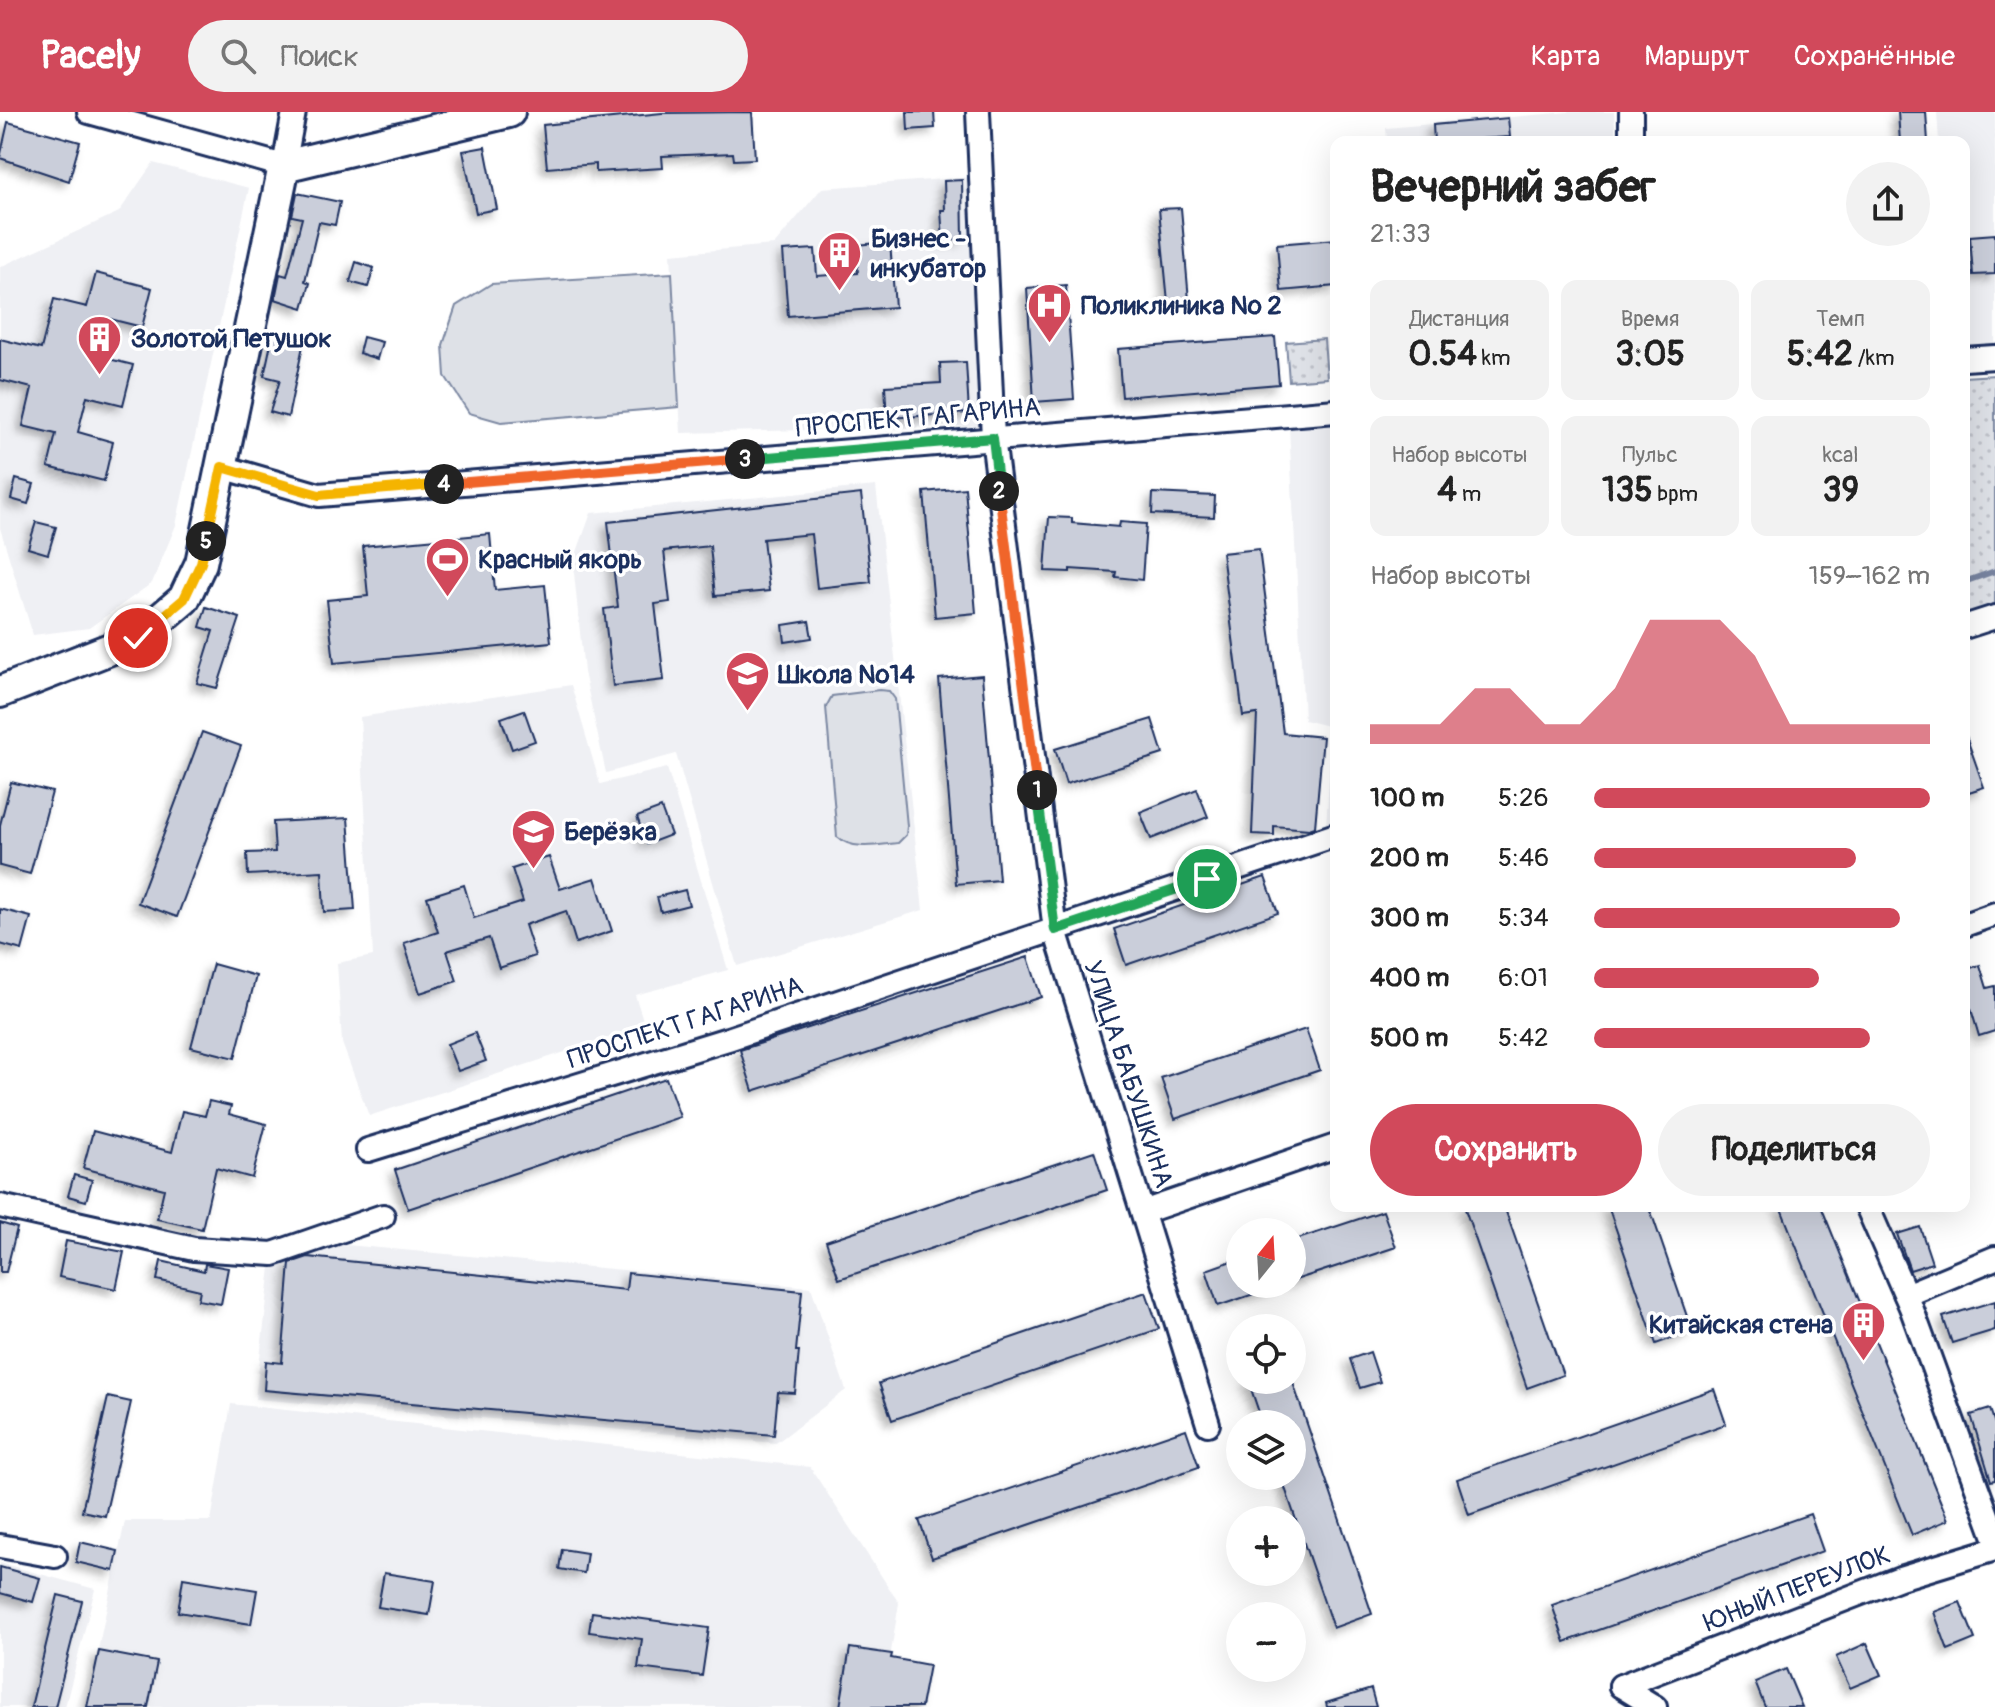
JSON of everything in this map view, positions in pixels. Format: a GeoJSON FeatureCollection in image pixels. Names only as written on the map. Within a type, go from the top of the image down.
{"type":"FeatureCollection","features":[{"type":"Feature","properties":{"kind":"street"},"geometry":{"type":"LineString","coordinates":[[89,112],[284,166],[509,112]]}},
{"type":"Feature","properties":{"kind":"street"},"geometry":{"type":"LineString","coordinates":[[0,692],[138,638],[184,599],[201,563],[294,112]]}},
{"type":"Feature","properties":{"kind":"street","name":"УЛИЦА БАБУШКИНА"},"geometry":{"type":"LineString","coordinates":[[978,112],[993,438],[1055,930],[1208,1424]]}},
{"type":"Feature","properties":{"kind":"street"},"geometry":{"type":"LineString","coordinates":[[1631,112],[1631,136]]}},
{"type":"Feature","properties":{"kind":"street"},"geometry":{"type":"LineString","coordinates":[[1970,359],[1995,357]]}},
{"type":"Feature","properties":{"kind":"street","name":"ПРОСПЕКТ ГАГАРИНА"},"geometry":{"type":"LineString","coordinates":[[222,467],[319,495],[1330,411]]}},
{"type":"Feature","properties":{"kind":"street"},"geometry":{"type":"LineString","coordinates":[[1970,625],[1995,617]]}},
{"type":"Feature","properties":{"kind":"street","name":"ПРОСПЕКТ ГАГАРИНА"},"geometry":{"type":"LineString","coordinates":[[368,1150],[728,1039],[1330,837]]}},
{"type":"Feature","properties":{"kind":"street"},"geometry":{"type":"LineString","coordinates":[[1970,923],[1995,914]]}},
{"type":"Feature","properties":{"kind":"street"},"geometry":{"type":"LineString","coordinates":[[1143,1212],[1330,1148]]}},
{"type":"Feature","properties":{"kind":"street"},"geometry":{"type":"LineString","coordinates":[[0,1206],[194,1249],[273,1254],[383,1216]]}},
{"type":"Feature","properties":{"kind":"street"},"geometry":{"type":"LineString","coordinates":[[1870,1212],[1906,1295],[1995,1537]]}},
{"type":"Feature","properties":{"kind":"street"},"geometry":{"type":"LineString","coordinates":[[1906,1295],[1995,1258]]}},
{"type":"Feature","properties":{"kind":"street"},"geometry":{"type":"LineString","coordinates":[[0,1546],[55,1556]]}},
{"type":"Feature","properties":{"kind":"street","name":"ЮНЫЙ ПЕРЕУЛОК"},"geometry":{"type":"LineString","coordinates":[[1655,1707],[1621,1686],[1900,1578],[1995,1549]]}},
{"type":"Feature","properties":{"kind":"shaded area"},"geometry":{"type":"Polygon","coordinates":[[[1568,112],[1614,112],[1616,136],[1387,136],[1386,128],[1568,112]]]}},
{"type":"Feature","properties":{"kind":"shaded area"},"geometry":{"type":"Polygon","coordinates":[[[1937,112],[1995,112],[1995,344],[1970,346],[1970,136],[1939,136],[1937,112]]]}},
{"type":"Feature","properties":{"kind":"shaded area"},"geometry":{"type":"Polygon","coordinates":[[[153,163],[249,188],[176,525],[152,583],[89,628],[33,635],[0,528],[0,267],[119,212],[153,163]]]}},
{"type":"Feature","properties":{"kind":"shaded area"},"geometry":{"type":"Polygon","coordinates":[[[971,177],[984,426],[681,433],[671,254],[774,245],[822,188],[971,177]]]}},
{"type":"Feature","properties":{"kind":"shaded area"},"geometry":{"type":"Polygon","coordinates":[[[672,273],[679,407],[501,422],[469,413],[445,376],[443,345],[456,306],[491,284],[672,273]]]}},
{"type":"Feature","properties":{"kind":"shaded area"},"geometry":{"type":"Polygon","coordinates":[[[1324,339],[1327,378],[1289,381],[1286,342],[1324,339]]]}},
{"type":"Feature","properties":{"kind":"shaded area"},"geometry":{"type":"Polygon","coordinates":[[[1995,375],[1995,607],[1970,614],[1970,377],[1995,375]]]}},
{"type":"Feature","properties":{"kind":"shaded area"},"geometry":{"type":"Polygon","coordinates":[[[1330,424],[1330,726],[1304,720],[1289,427],[1330,424]]]}},
{"type":"Feature","properties":{"kind":"shaded area","name":"Школа №14"},"geometry":{"type":"Polygon","coordinates":[[[876,486],[923,910],[737,966],[676,754],[606,773],[584,672],[573,563],[591,513],[876,486]]]}},
{"type":"Feature","properties":{"kind":"shaded area","name":"Берёзка"},"geometry":{"type":"Polygon","coordinates":[[[571,685],[600,784],[667,768],[728,970],[635,995],[645,1026],[369,1116],[342,1043],[337,963],[373,956],[360,717],[571,685]]]}},
{"type":"Feature","properties":{"kind":"shaded area"},"geometry":{"type":"Polygon","coordinates":[[[889,691],[895,699],[906,835],[898,843],[858,846],[837,837],[826,707],[832,696],[889,691]]]}},
{"type":"Feature","properties":{"kind":"shaded area"},"geometry":{"type":"Polygon","coordinates":[[[1330,761],[1330,826],[1326,828],[1330,761]]]}},
{"type":"Feature","properties":{"kind":"shaded area"},"geometry":{"type":"Polygon","coordinates":[[[324,1243],[811,1287],[846,1390],[776,1443],[255,1399],[272,1259],[324,1243]]]}},
{"type":"Feature","properties":{"kind":"shaded area"},"geometry":{"type":"Polygon","coordinates":[[[231,1404],[810,1467],[899,1603],[882,1707],[86,1707],[125,1521],[211,1521],[231,1404]]]}},
{"type":"Feature","properties":{"kind":"shaded area"},"geometry":{"type":"Polygon","coordinates":[[[0,1563],[95,1589],[65,1707],[0,1707],[0,1563]]]}},
{"type":"Feature","properties":{"kind":"building"},"geometry":{"type":"Polygon","coordinates":[[[752,112],[755,159],[734,160],[733,153],[662,156],[663,168],[596,172],[596,164],[547,168],[543,125],[662,113],[752,112]]]}},
{"type":"Feature","properties":{"kind":"building"},"geometry":{"type":"Polygon","coordinates":[[[907,112],[934,112],[935,128],[908,130],[907,112]]]}},
{"type":"Feature","properties":{"kind":"building"},"geometry":{"type":"Polygon","coordinates":[[[1898,112],[1926,112],[1928,136],[1900,136],[1898,112]]]}},
{"type":"Feature","properties":{"kind":"building"},"geometry":{"type":"Polygon","coordinates":[[[1508,118],[1510,136],[1434,136],[1433,125],[1508,118]]]}},
{"type":"Feature","properties":{"kind":"building"},"geometry":{"type":"Polygon","coordinates":[[[8,122],[80,142],[69,181],[0,158],[8,122]]]}},
{"type":"Feature","properties":{"kind":"building"},"geometry":{"type":"Polygon","coordinates":[[[485,147],[497,209],[476,213],[463,151],[485,147]]]}},
{"type":"Feature","properties":{"kind":"building"},"geometry":{"type":"Polygon","coordinates":[[[962,180],[963,239],[943,240],[941,210],[945,210],[944,181],[962,180]]]}},
{"type":"Feature","properties":{"kind":"building"},"geometry":{"type":"Polygon","coordinates":[[[297,193],[340,202],[335,225],[319,222],[305,281],[310,283],[303,308],[275,299],[280,274],[287,276],[302,218],[292,216],[297,193]]]}},
{"type":"Feature","properties":{"kind":"building"},"geometry":{"type":"Polygon","coordinates":[[[1181,208],[1189,300],[1168,302],[1159,209],[1181,208]]]}},
{"type":"Feature","properties":{"kind":"building"},"geometry":{"type":"Polygon","coordinates":[[[1995,234],[1995,274],[1973,275],[1970,236],[1995,234]]]}},
{"type":"Feature","properties":{"kind":"building"},"geometry":{"type":"Polygon","coordinates":[[[1330,240],[1330,287],[1281,291],[1277,244],[1330,240]]]}},
{"type":"Feature","properties":{"kind":"building","name":"Бизнес - инкубатор"},"geometry":{"type":"Polygon","coordinates":[[[890,242],[895,307],[788,316],[783,251],[815,249],[817,276],[858,273],[856,245],[890,242]]]}},
{"type":"Feature","properties":{"kind":"building"},"geometry":{"type":"Polygon","coordinates":[[[356,262],[374,268],[368,287],[350,282],[356,262]]]}},
{"type":"Feature","properties":{"kind":"building","name":"Золотой Петушок"},"geometry":{"type":"Polygon","coordinates":[[[96,273],[152,288],[142,327],[106,318],[97,356],[133,365],[123,405],[87,396],[78,432],[113,442],[104,481],[48,467],[56,434],[23,426],[32,388],[0,380],[0,339],[41,349],[54,299],[87,307],[96,273]]]}},
{"type":"Feature","properties":{"kind":"building","name":"Поликлиника № 2"},"geometry":{"type":"Polygon","coordinates":[[[1066,285],[1074,399],[1034,402],[1027,288],[1066,285]]]}},
{"type":"Feature","properties":{"kind":"building"},"geometry":{"type":"Polygon","coordinates":[[[273,334],[304,341],[288,417],[270,412],[280,380],[264,376],[273,334]]]}},
{"type":"Feature","properties":{"kind":"building"},"geometry":{"type":"Polygon","coordinates":[[[363,337],[382,342],[377,359],[359,353],[363,337]]]}},
{"type":"Feature","properties":{"kind":"building"},"geometry":{"type":"Polygon","coordinates":[[[1275,337],[1279,384],[1122,397],[1118,349],[1275,337]]]}},
{"type":"Feature","properties":{"kind":"building"},"geometry":{"type":"Polygon","coordinates":[[[966,362],[969,413],[887,418],[885,386],[941,383],[940,363],[966,362]]]}},
{"type":"Feature","properties":{"kind":"building"},"geometry":{"type":"Polygon","coordinates":[[[16,479],[34,484],[28,504],[11,499],[16,479]]]}},
{"type":"Feature","properties":{"kind":"building"},"geometry":{"type":"Polygon","coordinates":[[[965,488],[976,613],[935,617],[924,492],[965,488]]]}},
{"type":"Feature","properties":{"kind":"building"},"geometry":{"type":"Polygon","coordinates":[[[1153,493],[1215,496],[1214,517],[1152,514],[1153,493]]]}},
{"type":"Feature","properties":{"kind":"building","name":"Школа №14"},"geometry":{"type":"Polygon","coordinates":[[[861,494],[871,582],[817,588],[811,534],[763,539],[769,591],[715,596],[710,546],[664,551],[670,602],[655,604],[664,680],[613,686],[604,609],[618,607],[608,522],[861,494]]]}},
{"type":"Feature","properties":{"kind":"building"},"geometry":{"type":"Polygon","coordinates":[[[1049,517],[1072,518],[1072,523],[1119,527],[1120,522],[1146,524],[1142,580],[1115,577],[1116,572],[1045,571],[1049,517]]]}},
{"type":"Feature","properties":{"kind":"building"},"geometry":{"type":"Polygon","coordinates":[[[36,522],[56,527],[48,554],[28,548],[36,522]]]}},
{"type":"Feature","properties":{"kind":"building","name":"Красный якорь"},"geometry":{"type":"Polygon","coordinates":[[[490,534],[495,590],[545,585],[551,642],[334,663],[327,600],[368,596],[363,546],[490,534]]]}},
{"type":"Feature","properties":{"kind":"building"},"geometry":{"type":"Polygon","coordinates":[[[1259,549],[1283,733],[1323,737],[1315,827],[1274,826],[1274,835],[1252,834],[1257,714],[1243,716],[1222,553],[1259,549]]]}},
{"type":"Feature","properties":{"kind":"building"},"geometry":{"type":"Polygon","coordinates":[[[206,607],[240,618],[217,688],[197,683],[213,631],[200,627],[206,607]]]}},
{"type":"Feature","properties":{"kind":"building"},"geometry":{"type":"Polygon","coordinates":[[[809,621],[812,638],[785,642],[783,625],[809,621]]]}},
{"type":"Feature","properties":{"kind":"building"},"geometry":{"type":"Polygon","coordinates":[[[982,675],[999,880],[956,884],[939,679],[982,675]]]}},
{"type":"Feature","properties":{"kind":"building"},"geometry":{"type":"Polygon","coordinates":[[[524,710],[535,741],[512,749],[501,718],[524,710]]]}},
{"type":"Feature","properties":{"kind":"building"},"geometry":{"type":"Polygon","coordinates":[[[1152,719],[1163,754],[1066,784],[1055,749],[1152,719]]]}},
{"type":"Feature","properties":{"kind":"building"},"geometry":{"type":"Polygon","coordinates":[[[202,732],[241,746],[177,917],[138,903],[202,732]]]}},
{"type":"Feature","properties":{"kind":"building"},"geometry":{"type":"Polygon","coordinates":[[[1970,747],[1984,787],[1970,792],[1970,747]]]}},
{"type":"Feature","properties":{"kind":"building"},"geometry":{"type":"Polygon","coordinates":[[[11,782],[52,792],[30,874],[0,866],[0,825],[11,782]]]}},
{"type":"Feature","properties":{"kind":"building"},"geometry":{"type":"Polygon","coordinates":[[[1197,789],[1208,817],[1151,839],[1140,812],[1197,789]]]}},
{"type":"Feature","properties":{"kind":"building"},"geometry":{"type":"Polygon","coordinates":[[[661,808],[671,835],[647,844],[637,817],[661,808]]]}},
{"type":"Feature","properties":{"kind":"building"},"geometry":{"type":"Polygon","coordinates":[[[348,818],[355,910],[324,912],[322,871],[248,875],[247,853],[275,852],[273,822],[348,818]]]}},
{"type":"Feature","properties":{"kind":"building","name":"Берёзка"},"geometry":{"type":"Polygon","coordinates":[[[549,857],[560,889],[595,878],[612,931],[576,943],[566,911],[525,925],[535,956],[499,968],[489,938],[447,951],[457,981],[420,993],[404,943],[438,932],[427,897],[464,885],[474,918],[523,902],[512,869],[549,857]]]}},
{"type":"Feature","properties":{"kind":"building"},"geometry":{"type":"Polygon","coordinates":[[[1265,877],[1278,913],[1126,965],[1114,929],[1265,877]]]}},
{"type":"Feature","properties":{"kind":"building"},"geometry":{"type":"Polygon","coordinates":[[[685,890],[689,905],[661,912],[657,897],[685,890]]]}},
{"type":"Feature","properties":{"kind":"building"},"geometry":{"type":"Polygon","coordinates":[[[0,909],[31,917],[22,950],[0,944],[0,909]]]}},
{"type":"Feature","properties":{"kind":"building"},"geometry":{"type":"Polygon","coordinates":[[[1028,957],[1041,997],[753,1091],[740,1050],[1028,957]]]}},
{"type":"Feature","properties":{"kind":"building"},"geometry":{"type":"Polygon","coordinates":[[[213,964],[256,976],[235,1058],[191,1047],[213,964]]]}},
{"type":"Feature","properties":{"kind":"building"},"geometry":{"type":"Polygon","coordinates":[[[1980,965],[1987,988],[1995,986],[1995,1031],[1979,1036],[1970,1009],[1970,968],[1980,965]]]}},
{"type":"Feature","properties":{"kind":"building"},"geometry":{"type":"Polygon","coordinates":[[[1306,1029],[1320,1070],[1175,1119],[1161,1078],[1306,1029]]]}},
{"type":"Feature","properties":{"kind":"building"},"geometry":{"type":"Polygon","coordinates":[[[475,1033],[486,1061],[458,1071],[447,1044],[475,1033]]]}},
{"type":"Feature","properties":{"kind":"building"},"geometry":{"type":"Polygon","coordinates":[[[666,1078],[680,1117],[408,1209],[395,1170],[666,1078]]]}},
{"type":"Feature","properties":{"kind":"building"},"geometry":{"type":"Polygon","coordinates":[[[209,1101],[231,1106],[229,1114],[266,1124],[252,1178],[216,1168],[202,1229],[157,1219],[164,1189],[83,1168],[93,1131],[172,1152],[182,1111],[205,1116],[209,1101]]]}},
{"type":"Feature","properties":{"kind":"building"},"geometry":{"type":"Polygon","coordinates":[[[1094,1151],[1107,1190],[839,1279],[826,1241],[1094,1151]]]}},
{"type":"Feature","properties":{"kind":"building"},"geometry":{"type":"Polygon","coordinates":[[[74,1175],[92,1180],[86,1201],[68,1196],[74,1175]]]}},
{"type":"Feature","properties":{"kind":"building"},"geometry":{"type":"Polygon","coordinates":[[[1380,1212],[1383,1212],[1396,1247],[1306,1276],[1306,1236],[1380,1212]]]}},
{"type":"Feature","properties":{"kind":"building"},"geometry":{"type":"Polygon","coordinates":[[[1466,1212],[1506,1212],[1563,1375],[1527,1388],[1466,1212]]]}},
{"type":"Feature","properties":{"kind":"building"},"geometry":{"type":"Polygon","coordinates":[[[1610,1212],[1651,1212],[1692,1331],[1656,1344],[1610,1212]]]}},
{"type":"Feature","properties":{"kind":"building","name":"Китайская стена"},"geometry":{"type":"Polygon","coordinates":[[[1782,1212],[1823,1212],[1948,1520],[1912,1535],[1782,1212]]]}},
{"type":"Feature","properties":{"kind":"building"},"geometry":{"type":"Polygon","coordinates":[[[0,1223],[17,1228],[6,1272],[0,1272],[0,1223]]]}},
{"type":"Feature","properties":{"kind":"building"},"geometry":{"type":"Polygon","coordinates":[[[1920,1227],[1932,1263],[1910,1270],[1897,1234],[1920,1227]]]}},
{"type":"Feature","properties":{"kind":"building"},"geometry":{"type":"Polygon","coordinates":[[[66,1241],[124,1252],[116,1289],[59,1277],[66,1241]]]}},
{"type":"Feature","properties":{"kind":"building"},"geometry":{"type":"Polygon","coordinates":[[[308,1257],[626,1290],[628,1273],[802,1291],[795,1393],[778,1392],[774,1435],[264,1390],[266,1361],[282,1363],[290,1263],[308,1257]]]}},
{"type":"Feature","properties":{"kind":"building"},"geometry":{"type":"Polygon","coordinates":[[[161,1261],[204,1271],[205,1264],[228,1268],[221,1304],[198,1300],[200,1290],[157,1280],[161,1261]]]}},
{"type":"Feature","properties":{"kind":"building"},"geometry":{"type":"Polygon","coordinates":[[[1226,1263],[1226,1298],[1242,1298],[1218,1306],[1206,1270],[1226,1263]]]}},
{"type":"Feature","properties":{"kind":"building"},"geometry":{"type":"Polygon","coordinates":[[[1146,1292],[1159,1329],[892,1420],[879,1383],[1146,1292]]]}},
{"type":"Feature","properties":{"kind":"building"},"geometry":{"type":"Polygon","coordinates":[[[1995,1301],[1995,1330],[1952,1343],[1943,1317],[1995,1301]]]}},
{"type":"Feature","properties":{"kind":"building"},"geometry":{"type":"Polygon","coordinates":[[[1370,1352],[1380,1382],[1360,1388],[1350,1359],[1370,1352]]]}},
{"type":"Feature","properties":{"kind":"building"},"geometry":{"type":"Polygon","coordinates":[[[1714,1389],[1726,1424],[1469,1515],[1457,1479],[1714,1389]]]}},
{"type":"Feature","properties":{"kind":"building"},"geometry":{"type":"Polygon","coordinates":[[[1253,1394],[1297,1394],[1302,1410],[1258,1410],[1253,1394]]]}},
{"type":"Feature","properties":{"kind":"building"},"geometry":{"type":"Polygon","coordinates":[[[108,1397],[131,1402],[105,1516],[82,1511],[108,1397]]]}},
{"type":"Feature","properties":{"kind":"building"},"geometry":{"type":"Polygon","coordinates":[[[1990,1409],[1995,1424],[1995,1480],[1991,1481],[1971,1415],[1990,1409]]]}},
{"type":"Feature","properties":{"kind":"building"},"geometry":{"type":"Polygon","coordinates":[[[1306,1421],[1372,1614],[1333,1628],[1306,1549],[1306,1506],[1291,1506],[1286,1490],[1306,1490],[1306,1421]]]}},
{"type":"Feature","properties":{"kind":"building"},"geometry":{"type":"Polygon","coordinates":[[[1186,1429],[1199,1467],[932,1558],[919,1520],[1186,1429]]]}},
{"type":"Feature","properties":{"kind":"building"},"geometry":{"type":"Polygon","coordinates":[[[1810,1514],[1823,1551],[1565,1642],[1552,1605],[1810,1514]]]}},
{"type":"Feature","properties":{"kind":"building"},"geometry":{"type":"Polygon","coordinates":[[[80,1542],[118,1551],[114,1571],[76,1562],[80,1542]]]}},
{"type":"Feature","properties":{"kind":"building"},"geometry":{"type":"Polygon","coordinates":[[[562,1549],[587,1553],[584,1573],[559,1569],[562,1549]]]}},
{"type":"Feature","properties":{"kind":"building"},"geometry":{"type":"Polygon","coordinates":[[[0,1567],[40,1578],[33,1602],[0,1593],[0,1567]]]}},
{"type":"Feature","properties":{"kind":"building"},"geometry":{"type":"Polygon","coordinates":[[[384,1573],[435,1581],[429,1615],[378,1607],[384,1573]]]}},
{"type":"Feature","properties":{"kind":"building"},"geometry":{"type":"Polygon","coordinates":[[[183,1578],[257,1590],[251,1624],[178,1612],[183,1578]]]}},
{"type":"Feature","properties":{"kind":"building"},"geometry":{"type":"Polygon","coordinates":[[[58,1595],[82,1601],[55,1707],[31,1707],[58,1595]]]}},
{"type":"Feature","properties":{"kind":"building"},"geometry":{"type":"Polygon","coordinates":[[[1960,1602],[1975,1639],[1948,1650],[1934,1612],[1960,1602]]]}},
{"type":"Feature","properties":{"kind":"building"},"geometry":{"type":"Polygon","coordinates":[[[592,1612],[709,1628],[702,1676],[638,1668],[642,1639],[589,1632],[592,1612]]]}},
{"type":"Feature","properties":{"kind":"building"},"geometry":{"type":"Polygon","coordinates":[[[1867,1643],[1881,1675],[1850,1688],[1836,1657],[1867,1643]]]}},
{"type":"Feature","properties":{"kind":"building"},"geometry":{"type":"Polygon","coordinates":[[[850,1648],[892,1654],[891,1658],[929,1665],[921,1707],[840,1707],[850,1648]]]}},
{"type":"Feature","properties":{"kind":"building"},"geometry":{"type":"Polygon","coordinates":[[[99,1651],[157,1662],[148,1707],[87,1707],[99,1651]]]}},
{"type":"Feature","properties":{"kind":"building"},"geometry":{"type":"Polygon","coordinates":[[[1786,1669],[1802,1707],[1765,1707],[1755,1682],[1786,1669]]]}},
{"type":"Feature","properties":{"kind":"building"},"geometry":{"type":"Polygon","coordinates":[[[1371,1689],[1376,1707],[1327,1707],[1326,1703],[1371,1689]]]}},
{"type":"Feature","properties":{"kind":"waterway"},"geometry":{"type":"LineString","coordinates":[[1970,580],[1995,571]]}},
{"type":"Feature","properties":{"kind":"place","name":"Бизнес - инкубатор"},"geometry":{"type":"Point","coordinates":[840,292]}},
{"type":"Feature","properties":{"kind":"place","name":"Поликлиника № 2"},"geometry":{"type":"Point","coordinates":[1050,344]}},
{"type":"Feature","properties":{"kind":"place","name":"Золотой Петушок"},"geometry":{"type":"Point","coordinates":[100,377]}},
{"type":"Feature","properties":{"kind":"place","name":"Красный якорь"},"geometry":{"type":"Point","coordinates":[447,598]}},
{"type":"Feature","properties":{"kind":"place","name":"Школа №14"},"geometry":{"type":"Point","coordinates":[747,713]}},
{"type":"Feature","properties":{"kind":"place","name":"Берёзка"},"geometry":{"type":"Point","coordinates":[533,870]}},
{"type":"Feature","properties":{"kind":"place","name":"Китайская стена"},"geometry":{"type":"Point","coordinates":[1864,1363]}},
{"type":"Feature","properties":{"kind":"route"},"geometry":{"type":"LineString","coordinates":[[138,638],[184,599],[201,563],[222,467],[319,495],[993,438],[1055,930],[1207,879]]}}]}
